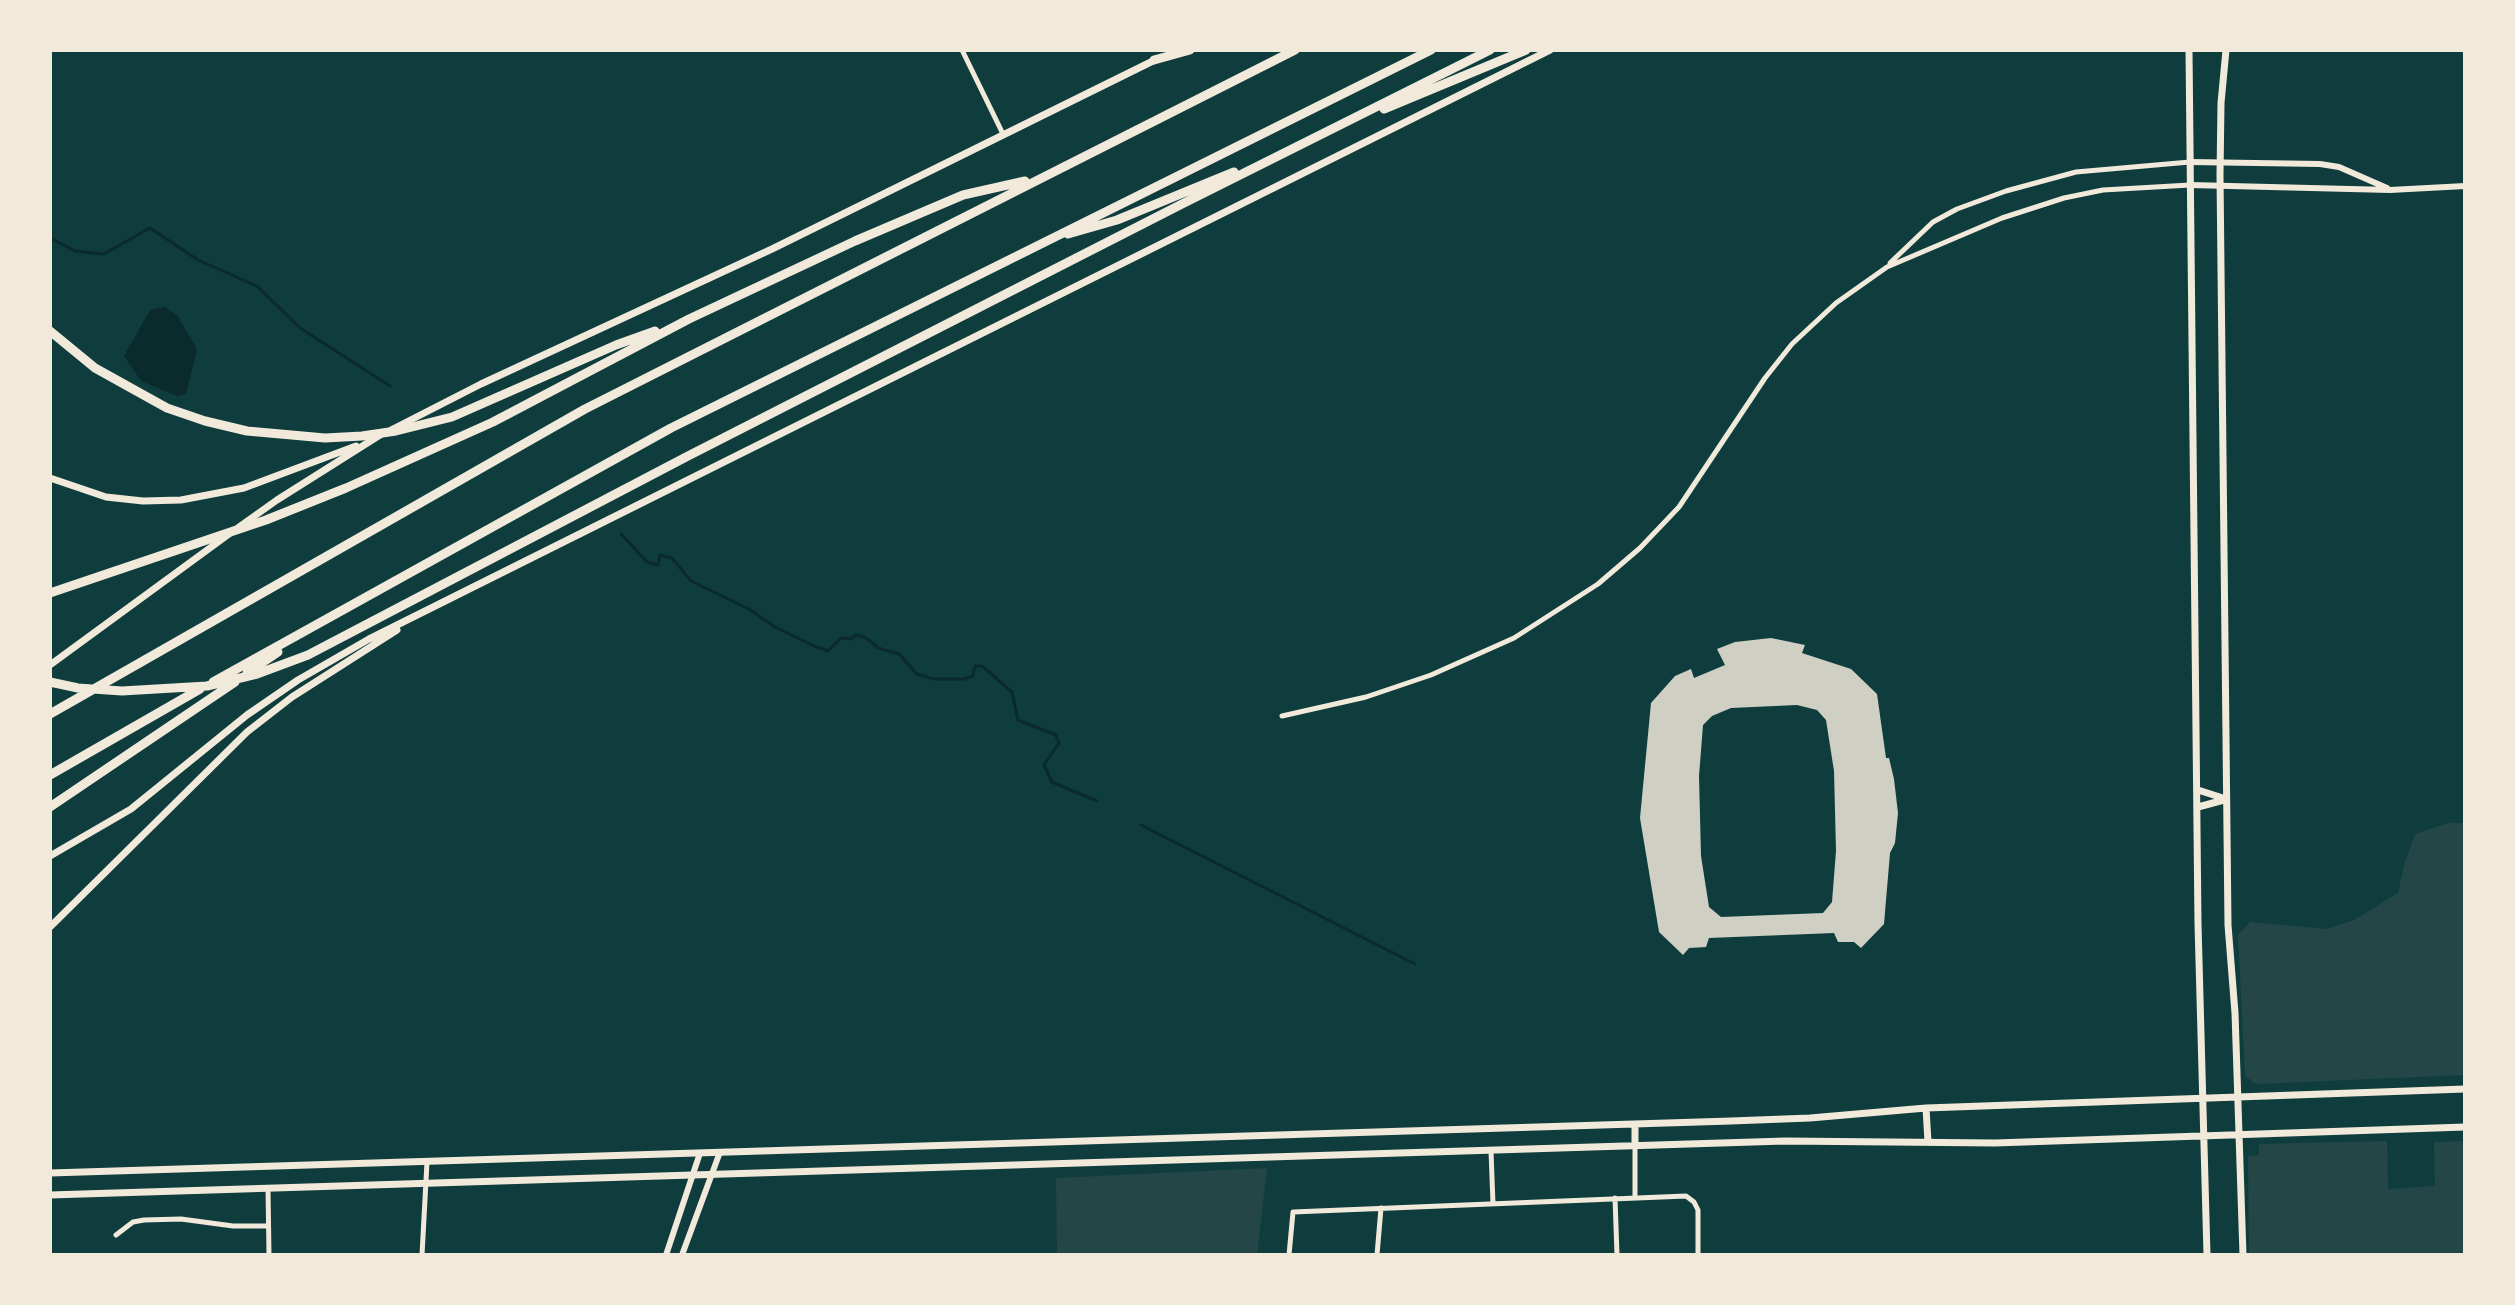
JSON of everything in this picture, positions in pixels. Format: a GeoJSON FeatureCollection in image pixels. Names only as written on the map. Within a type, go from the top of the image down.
{"type":"FeatureCollection","features":[{"type":"Feature","properties":{"kind":"highway"},"geometry":{"type":"LineString","coordinates":[[1154,60],[1190,50]]}},
{"type":"Feature","properties":{"kind":"highway"},"geometry":{"type":"LineString","coordinates":[[50,714],[585,409],[1295,50]]}},
{"type":"Feature","properties":{"kind":"highway"},"geometry":{"type":"LineString","coordinates":[[50,775],[671,428],[1431,50]]}},
{"type":"Feature","properties":{"kind":"highway"},"geometry":{"type":"LineString","coordinates":[[50,682],[78,688],[122,691],[207,686],[257,674],[308,655],[688,456],[1490,50]]}},
{"type":"Feature","properties":{"kind":"highway"},"geometry":{"type":"LineString","coordinates":[[1046,240],[1117,220],[1526,50]]}},
{"type":"Feature","properties":{"kind":"highway"},"geometry":{"type":"LineString","coordinates":[[50,593],[266,520],[422,455],[493,422],[689,319],[855,241],[963,195],[1039,178]]}},
{"type":"Feature","properties":{"kind":"highway"},"geometry":{"type":"LineString","coordinates":[[50,331],[95,368],[129,389],[167,408],[205,421],[247,431],[298,436],[362,436],[422,426],[483,404],[616,345],[689,319]]}},
{"type":"Feature","properties":{"kind":"highway"},"geometry":{"type":"LineString","coordinates":[[54,804],[313,628]]}},
{"type":"Feature","properties":{"kind":"main road"},"geometry":{"type":"LineString","coordinates":[[50,478],[106,497],[143,501],[181,500],[244,488],[366,442],[481,384],[772,249],[1174,50]]}},
{"type":"Feature","properties":{"kind":"main road"},"geometry":{"type":"LineString","coordinates":[[50,856],[131,809],[247,715],[298,680],[369,639],[1550,50]]}},
{"type":"Feature","properties":{"kind":"main road"},"geometry":{"type":"LineString","coordinates":[[2189,50],[2202,1135],[2207,1255]]}},
{"type":"Feature","properties":{"kind":"main road"},"geometry":{"type":"LineString","coordinates":[[2226,50],[2220,162],[2226,799],[2228,925],[2235,1013],[2243,1255]]}},
{"type":"Feature","properties":{"kind":"main road"},"geometry":{"type":"LineString","coordinates":[[50,665],[277,500],[366,442]]}},
{"type":"Feature","properties":{"kind":"main road"},"geometry":{"type":"LineString","coordinates":[[50,927],[247,732],[292,697],[426,612]]}},
{"type":"Feature","properties":{"kind":"main road"},"geometry":{"type":"LineString","coordinates":[[2198,790],[2226,799]]}},
{"type":"Feature","properties":{"kind":"main road"},"geometry":{"type":"LineString","coordinates":[[2198,807],[2226,799]]}},
{"type":"Feature","properties":{"kind":"main road"},"geometry":{"type":"LineString","coordinates":[[50,1173],[1810,1118],[1926,1108],[2465,1089]]}},
{"type":"Feature","properties":{"kind":"main road"},"geometry":{"type":"LineString","coordinates":[[1926,1108],[1928,1142]]}},
{"type":"Feature","properties":{"kind":"main road"},"geometry":{"type":"LineString","coordinates":[[1635,1124],[1635,1146]]}},
{"type":"Feature","properties":{"kind":"main road"},"geometry":{"type":"LineString","coordinates":[[50,1195],[1794,1141],[2048,1141],[2465,1127]]}},
{"type":"Feature","properties":{"kind":"street"},"geometry":{"type":"LineString","coordinates":[[962,50],[1003,134]]}},
{"type":"Feature","properties":{"kind":"street"},"geometry":{"type":"LineString","coordinates":[[1282,716],[1366,697],[1443,671],[1514,638],[1598,584],[1640,548],[1679,507],[1765,378],[1792,344],[1836,303],[1887,267],[1933,222],[1957,209],[2006,191],[2076,172],[2190,162],[2320,164],[2346,170],[2390,190]]}},
{"type":"Feature","properties":{"kind":"street"},"geometry":{"type":"LineString","coordinates":[[1887,267],[2002,218],[2064,198],[2103,190],[2190,185],[2390,190],[2465,186]]}},
{"type":"Feature","properties":{"kind":"street"},"geometry":{"type":"LineString","coordinates":[[1635,1146],[1635,1197]]}},
{"type":"Feature","properties":{"kind":"street"},"geometry":{"type":"LineString","coordinates":[[1491,1151],[1493,1204]]}},
{"type":"Feature","properties":{"kind":"street"},"geometry":{"type":"LineString","coordinates":[[682,1255],[720,1152]]}},
{"type":"Feature","properties":{"kind":"street"},"geometry":{"type":"LineString","coordinates":[[666,1255],[700,1153]]}},
{"type":"Feature","properties":{"kind":"street"},"geometry":{"type":"LineString","coordinates":[[422,1255],[427,1162]]}},
{"type":"Feature","properties":{"kind":"street"},"geometry":{"type":"LineString","coordinates":[[268,1188],[269,1255]]}},
{"type":"Feature","properties":{"kind":"street"},"geometry":{"type":"LineString","coordinates":[[1289,1255],[1293,1212],[1686,1196],[1698,1210],[1698,1255]]}},
{"type":"Feature","properties":{"kind":"street"},"geometry":{"type":"LineString","coordinates":[[1615,1198],[1617,1255]]}},
{"type":"Feature","properties":{"kind":"street"},"geometry":{"type":"LineString","coordinates":[[1377,1255],[1381,1208]]}},
{"type":"Feature","properties":{"kind":"street"},"geometry":{"type":"LineString","coordinates":[[116,1235],[133,1222],[144,1220],[181,1219],[233,1226],[268,1226]]}},
{"type":"Feature","properties":{"kind":"shaded area"},"geometry":{"type":"Polygon","coordinates":[[[165,307],[177,315],[197,349],[186,394],[177,396],[141,381],[124,356],[150,310],[165,307]]]}},
{"type":"Feature","properties":{"kind":"shaded area"},"geometry":{"type":"Polygon","coordinates":[[[2448,823],[2465,823],[2465,1075],[2256,1084],[2245,1076],[2238,935],[2250,922],[2327,929],[2354,920],[2398,893],[2415,834],[2448,823]]]}},
{"type":"Feature","properties":{"kind":"shaded area"},"geometry":{"type":"Polygon","coordinates":[[[2387,1141],[2388,1189],[2435,1186],[2434,1142],[2465,1141],[2465,1255],[2249,1255],[2248,1156],[2259,1155],[2259,1144],[2387,1141]]]}},
{"type":"Feature","properties":{"kind":"shaded area"},"geometry":{"type":"Polygon","coordinates":[[[1267,1168],[1257,1255],[1057,1255],[1056,1178],[1267,1168]]]}},
{"type":"Feature","properties":{"kind":"building"},"geometry":{"type":"Polygon","coordinates":[[[1771,638],[1805,645],[1802,653],[1851,669],[1877,694],[1898,813],[1895,843],[1890,853],[1884,924],[1861,948],[1854,942],[1838,942],[1834,933],[1709,938],[1706,947],[1689,948],[1683,955],[1659,932],[1640,818],[1651,703],[1675,676],[1691,669],[1694,678],[1725,665],[1717,649],[1735,642],[1771,638]],[[1797,705],[1731,708],[1712,716],[1703,725],[1699,776],[1701,856],[1709,907],[1721,917],[1823,913],[1832,902],[1836,851],[1834,771],[1826,720],[1817,710],[1797,705]]]}},
{"type":"Feature","properties":{"kind":"waterway"},"geometry":{"type":"LineString","coordinates":[[50,238],[75,251],[104,254],[150,228],[198,260],[257,286],[300,328],[390,386]]}},
{"type":"Feature","properties":{"kind":"waterway"},"geometry":{"type":"LineString","coordinates":[[621,534],[647,562],[658,565],[660,555],[672,558],[691,581],[749,609],[775,627],[828,651],[841,638],[851,639],[856,635],[866,638],[878,648],[899,654],[917,674],[934,679],[964,679],[973,676],[975,666],[982,666],[1012,692],[1018,720],[1056,735],[1059,743],[1044,765],[1052,782],[1097,801]]}},
{"type":"Feature","properties":{"kind":"waterway"},"geometry":{"type":"LineString","coordinates":[[1141,825],[1415,964]]}}]}
